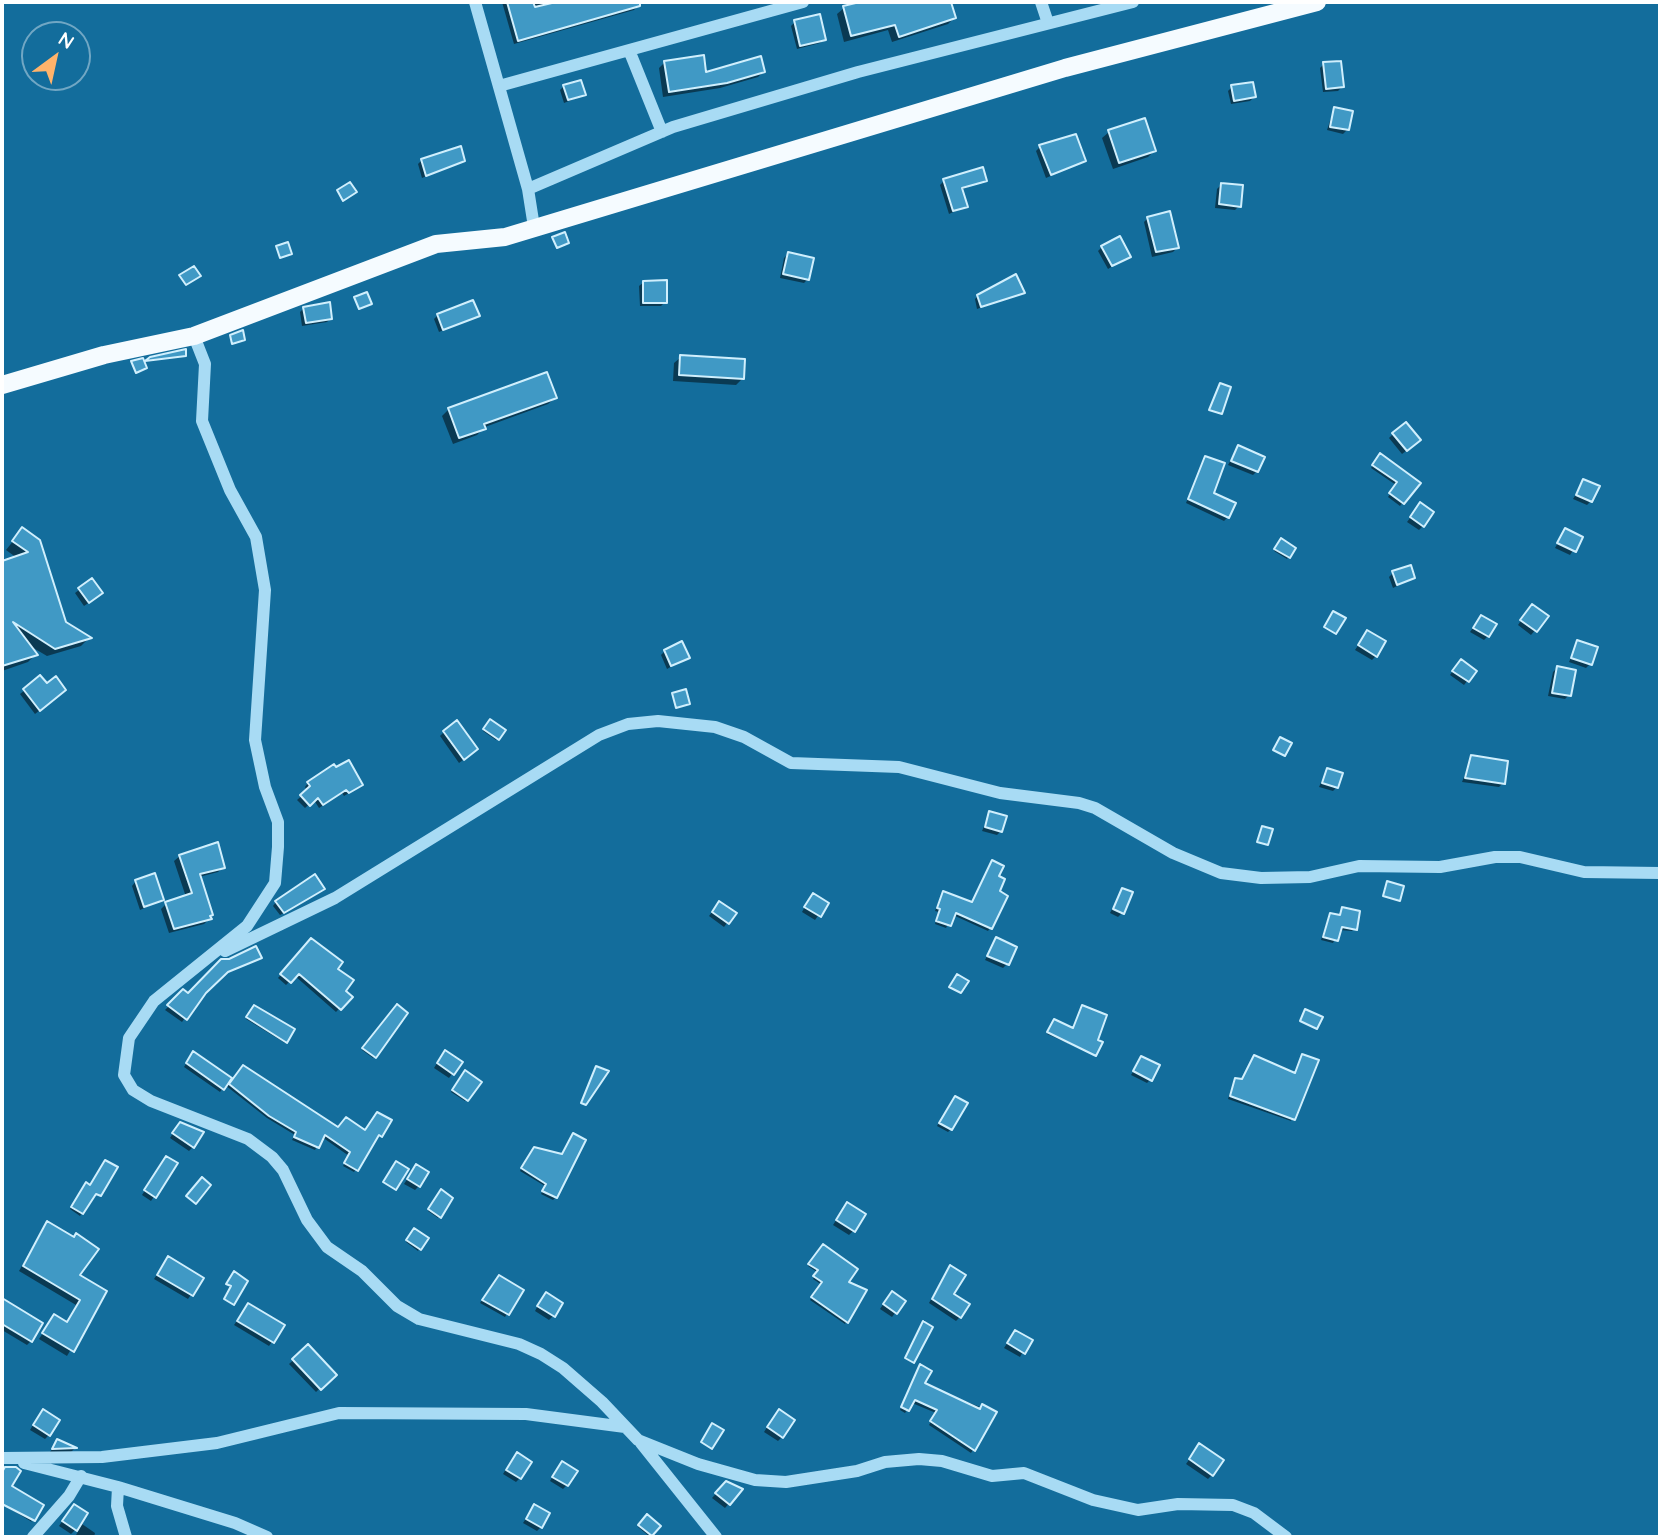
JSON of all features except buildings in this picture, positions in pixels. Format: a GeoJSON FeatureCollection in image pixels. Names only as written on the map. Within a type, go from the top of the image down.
{"type":"FeatureCollection","features":[{"type":"Feature","properties":{"kind":"main road"},"geometry":{"type":"LineString","coordinates":[[2,385],[104,355],[194,336],[436,244],[505,237],[1065,68],[1317,2]]}},
{"type":"Feature","properties":{"kind":"street"},"geometry":{"type":"LineString","coordinates":[[475,2],[528,189],[534,227]]}},
{"type":"Feature","properties":{"kind":"street"},"geometry":{"type":"LineString","coordinates":[[499,86],[803,2]]}},
{"type":"Feature","properties":{"kind":"street"},"geometry":{"type":"LineString","coordinates":[[1041,2],[1048,23]]}},
{"type":"Feature","properties":{"kind":"street"},"geometry":{"type":"LineString","coordinates":[[528,189],[662,132],[858,72],[1133,2]]}},
{"type":"Feature","properties":{"kind":"street"},"geometry":{"type":"LineString","coordinates":[[629,50],[662,132]]}},
{"type":"Feature","properties":{"kind":"street"},"geometry":{"type":"LineString","coordinates":[[194,336],[205,364],[202,421],[230,490],[256,537],[265,590],[255,740],[265,787],[278,822],[275,883],[247,926],[154,1001],[129,1038],[124,1075],[134,1090],[150,1101],[248,1139],[272,1157],[283,1170],[307,1220],[327,1247],[362,1271],[397,1306],[419,1319],[519,1344],[541,1354],[583,1385],[638,1440],[716,1537]]}},
{"type":"Feature","properties":{"kind":"street"},"geometry":{"type":"LineString","coordinates":[[208,958],[335,898],[599,735],[628,724],[658,721],[715,727],[744,737],[790,763],[899,767],[1000,793],[1079,803],[1095,808],[1173,853],[1221,873],[1261,878],[1310,877],[1359,866],[1440,867],[1473,858],[1507,857],[1584,872],[1660,873]]}},
{"type":"Feature","properties":{"kind":"street"},"geometry":{"type":"LineString","coordinates":[[3,1458],[102,1457],[217,1443],[339,1413],[526,1414],[625,1427]]}},
{"type":"Feature","properties":{"kind":"street"},"geometry":{"type":"LineString","coordinates":[[638,1440],[698,1464],[755,1480],[786,1482],[857,1471],[885,1462],[919,1459],[942,1461],[992,1476],[1024,1473],[1093,1500],[1138,1510],[1178,1504],[1233,1505],[1254,1513],[1286,1537]]}},
{"type":"Feature","properties":{"kind":"street"},"geometry":{"type":"LineString","coordinates":[[3,1458],[118,1487],[235,1523],[267,1537]]}},
{"type":"Feature","properties":{"kind":"street"},"geometry":{"type":"LineString","coordinates":[[33,1537],[69,1496],[81,1476]]}},
{"type":"Feature","properties":{"kind":"street"},"geometry":{"type":"LineString","coordinates":[[118,1487],[117,1506],[126,1537]]}}]}
